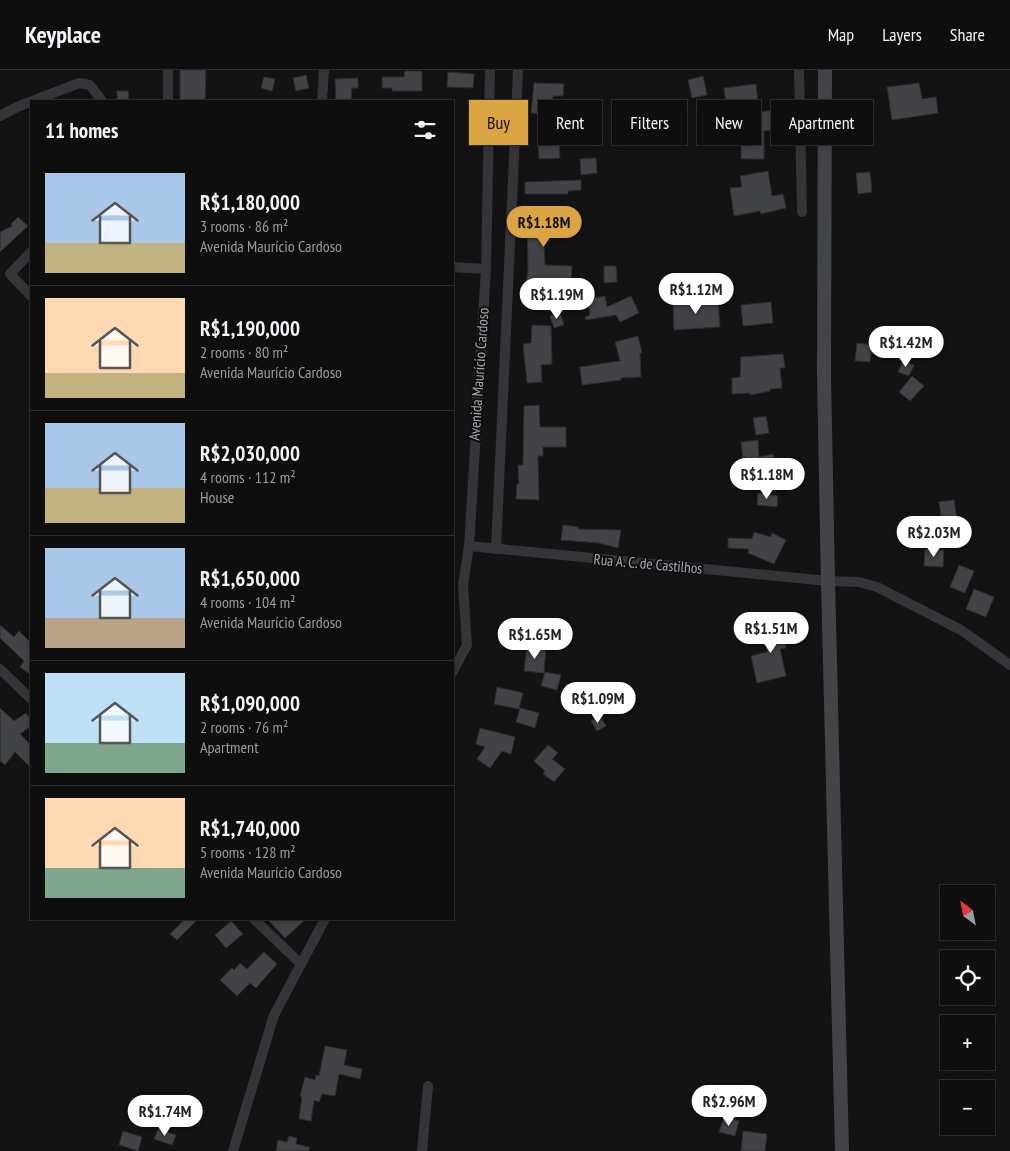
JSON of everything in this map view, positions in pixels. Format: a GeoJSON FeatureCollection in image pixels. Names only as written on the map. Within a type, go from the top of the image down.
{"type":"FeatureCollection","features":[{"type":"Feature","properties":{"kind":"main road"},"geometry":{"type":"LineString","coordinates":[[825,70],[824,375],[842,1151]]}},
{"type":"Feature","properties":{"kind":"street"},"geometry":{"type":"LineString","coordinates":[[168,70],[168,100]]}},
{"type":"Feature","properties":{"kind":"street"},"geometry":{"type":"LineString","coordinates":[[322,100],[324,70]]}},
{"type":"Feature","properties":{"kind":"street","name":"Avenida Maurício Cardoso"},"geometry":{"type":"LineString","coordinates":[[454,670],[468,645],[463,585],[469,546],[486,269],[490,70]]}},
{"type":"Feature","properties":{"kind":"street","name":"Avenida Maurício Cardoso"},"geometry":{"type":"LineString","coordinates":[[496,549],[518,70]]}},
{"type":"Feature","properties":{"kind":"street"},"geometry":{"type":"LineString","coordinates":[[799,70],[802,212]]}},
{"type":"Feature","properties":{"kind":"street"},"geometry":{"type":"LineString","coordinates":[[35,100],[79,83],[90,85],[101,100]]}},
{"type":"Feature","properties":{"kind":"street"},"geometry":{"type":"LineString","coordinates":[[0,116],[30,102]]}},
{"type":"Feature","properties":{"kind":"street"},"geometry":{"type":"LineString","coordinates":[[30,253],[10,274],[30,295]]}},
{"type":"Feature","properties":{"kind":"street"},"geometry":{"type":"LineString","coordinates":[[454,268],[486,269]]}},
{"type":"Feature","properties":{"kind":"street","name":"Rua A. C. de Castilhos"},"geometry":{"type":"LineString","coordinates":[[469,546],[828,581],[859,582],[878,587],[961,630],[1010,665]]}},
{"type":"Feature","properties":{"kind":"street"},"geometry":{"type":"LineString","coordinates":[[454,583],[463,585]]}},
{"type":"Feature","properties":{"kind":"street"},"geometry":{"type":"LineString","coordinates":[[0,669],[30,698]]}},
{"type":"Feature","properties":{"kind":"street"},"geometry":{"type":"LineString","coordinates":[[255,920],[301,964]]}},
{"type":"Feature","properties":{"kind":"street"},"geometry":{"type":"LineString","coordinates":[[233,1151],[274,1015],[323,920]]}},
{"type":"Feature","properties":{"kind":"street"},"geometry":{"type":"LineString","coordinates":[[422,1151],[428,1086]]}},
{"type":"Feature","properties":{"kind":"building"},"geometry":{"type":"Polygon","coordinates":[[[180,70],[206,70],[205,100],[180,100],[180,70]]]}},
{"type":"Feature","properties":{"kind":"building"},"geometry":{"type":"Polygon","coordinates":[[[405,71],[422,71],[422,91],[392,91],[392,88],[382,88],[382,77],[404,77],[405,71]]]}},
{"type":"Feature","properties":{"kind":"building"},"geometry":{"type":"Polygon","coordinates":[[[448,72],[474,74],[473,88],[447,87],[448,72]]]}},
{"type":"Feature","properties":{"kind":"building"},"geometry":{"type":"Polygon","coordinates":[[[306,75],[309,88],[296,91],[293,78],[306,75]]]}},
{"type":"Feature","properties":{"kind":"building"},"geometry":{"type":"Polygon","coordinates":[[[703,76],[707,95],[692,98],[688,80],[703,76]]]}},
{"type":"Feature","properties":{"kind":"building"},"geometry":{"type":"Polygon","coordinates":[[[264,77],[275,79],[272,91],[261,88],[264,77]]]}},
{"type":"Feature","properties":{"kind":"building"},"geometry":{"type":"Polygon","coordinates":[[[358,78],[358,88],[352,88],[351,100],[336,100],[335,79],[358,78]]]}},
{"type":"Feature","properties":{"kind":"building"},"geometry":{"type":"Polygon","coordinates":[[[534,83],[564,84],[563,96],[553,96],[553,100],[538,100],[538,114],[531,113],[534,83]]]}},
{"type":"Feature","properties":{"kind":"building"},"geometry":{"type":"Polygon","coordinates":[[[919,83],[922,99],[936,97],[938,113],[892,120],[887,87],[919,83]]]}},
{"type":"Feature","properties":{"kind":"building"},"geometry":{"type":"Polygon","coordinates":[[[756,84],[758,100],[726,100],[724,88],[756,84]]]}},
{"type":"Feature","properties":{"kind":"building"},"geometry":{"type":"Polygon","coordinates":[[[117,91],[128,91],[129,100],[117,100],[117,91]]]}},
{"type":"Feature","properties":{"kind":"building"},"geometry":{"type":"Polygon","coordinates":[[[771,111],[771,130],[764,131],[764,159],[741,159],[741,145],[761,145],[761,112],[771,111]]]}},
{"type":"Feature","properties":{"kind":"building"},"geometry":{"type":"Polygon","coordinates":[[[559,145],[560,158],[539,159],[538,146],[559,145]]]}},
{"type":"Feature","properties":{"kind":"building"},"geometry":{"type":"Polygon","coordinates":[[[596,158],[597,173],[581,175],[580,159],[596,158]]]}},
{"type":"Feature","properties":{"kind":"building"},"geometry":{"type":"Polygon","coordinates":[[[768,171],[772,196],[783,194],[786,208],[761,214],[760,211],[734,216],[730,188],[742,187],[740,176],[768,171]]]}},
{"type":"Feature","properties":{"kind":"building"},"geometry":{"type":"Polygon","coordinates":[[[870,172],[872,192],[858,194],[856,173],[870,172]]]}},
{"type":"Feature","properties":{"kind":"building"},"geometry":{"type":"Polygon","coordinates":[[[581,180],[581,190],[568,191],[568,194],[525,194],[525,182],[581,180]]]}},
{"type":"Feature","properties":{"kind":"building"},"geometry":{"type":"Polygon","coordinates":[[[567,210],[566,215],[574,223],[543,224],[545,265],[572,266],[571,280],[549,279],[548,284],[526,283],[528,271],[527,212],[567,210]]]}},
{"type":"Feature","properties":{"kind":"building"},"geometry":{"type":"Polygon","coordinates":[[[18,217],[28,226],[0,252],[0,232],[12,226],[11,224],[18,217]]]}},
{"type":"Feature","properties":{"kind":"building"},"geometry":{"type":"Polygon","coordinates":[[[604,266],[616,266],[617,282],[604,283],[604,266]]]}},
{"type":"Feature","properties":{"kind":"building"},"geometry":{"type":"Polygon","coordinates":[[[605,296],[607,307],[631,296],[639,313],[620,322],[616,315],[586,320],[585,317],[590,315],[588,299],[605,296]]]}},
{"type":"Feature","properties":{"kind":"building"},"geometry":{"type":"Polygon","coordinates":[[[718,300],[720,327],[674,330],[673,303],[718,300]]]}},
{"type":"Feature","properties":{"kind":"building"},"geometry":{"type":"Polygon","coordinates":[[[771,302],[773,323],[743,326],[741,305],[771,302]]]}},
{"type":"Feature","properties":{"kind":"building"},"geometry":{"type":"Polygon","coordinates":[[[560,312],[564,325],[554,328],[550,316],[560,312]]]}},
{"type":"Feature","properties":{"kind":"building"},"geometry":{"type":"Polygon","coordinates":[[[532,325],[551,326],[552,364],[541,365],[542,382],[527,383],[523,344],[531,343],[532,325]]]}},
{"type":"Feature","properties":{"kind":"building"},"geometry":{"type":"Polygon","coordinates":[[[638,336],[642,353],[640,353],[641,377],[621,378],[621,380],[582,385],[580,367],[620,361],[615,342],[638,336]]]}},
{"type":"Feature","properties":{"kind":"building"},"geometry":{"type":"Polygon","coordinates":[[[857,343],[872,345],[870,362],[855,361],[857,343]]]}},
{"type":"Feature","properties":{"kind":"building"},"geometry":{"type":"Polygon","coordinates":[[[783,354],[785,368],[780,368],[782,388],[770,389],[770,391],[750,395],[750,393],[732,394],[732,378],[740,377],[741,357],[783,354]]]}},
{"type":"Feature","properties":{"kind":"building"},"geometry":{"type":"Polygon","coordinates":[[[903,361],[914,365],[909,376],[898,372],[903,361]]]}},
{"type":"Feature","properties":{"kind":"building"},"geometry":{"type":"Polygon","coordinates":[[[912,376],[924,386],[910,401],[899,392],[912,376]]]}},
{"type":"Feature","properties":{"kind":"building"},"geometry":{"type":"Polygon","coordinates":[[[539,405],[540,427],[566,427],[566,447],[543,447],[543,456],[538,456],[539,500],[516,499],[517,484],[519,484],[518,465],[523,465],[524,406],[539,405]]]}},
{"type":"Feature","properties":{"kind":"building"},"geometry":{"type":"Polygon","coordinates":[[[766,416],[769,433],[756,435],[753,418],[766,416]]]}},
{"type":"Feature","properties":{"kind":"building"},"geometry":{"type":"Polygon","coordinates":[[[758,440],[759,457],[773,454],[778,479],[752,484],[746,457],[743,458],[741,442],[758,440]]]}},
{"type":"Feature","properties":{"kind":"building"},"geometry":{"type":"Polygon","coordinates":[[[758,493],[778,496],[777,507],[757,505],[758,493]]]}},
{"type":"Feature","properties":{"kind":"building"},"geometry":{"type":"Polygon","coordinates":[[[954,500],[958,526],[943,529],[939,502],[954,500]]]}},
{"type":"Feature","properties":{"kind":"building"},"geometry":{"type":"Polygon","coordinates":[[[563,525],[578,527],[578,529],[621,530],[618,548],[599,543],[561,540],[563,525]]]}},
{"type":"Feature","properties":{"kind":"building"},"geometry":{"type":"Polygon","coordinates":[[[754,532],[771,537],[772,533],[786,540],[774,564],[748,553],[749,549],[728,548],[728,538],[752,539],[754,532]]]}},
{"type":"Feature","properties":{"kind":"building"},"geometry":{"type":"Polygon","coordinates":[[[925,549],[944,550],[943,567],[924,566],[925,549]]]}},
{"type":"Feature","properties":{"kind":"building"},"geometry":{"type":"Polygon","coordinates":[[[959,565],[974,571],[965,593],[950,587],[959,565]]]}},
{"type":"Feature","properties":{"kind":"building"},"geometry":{"type":"Polygon","coordinates":[[[974,589],[994,597],[986,617],[966,609],[974,589]]]}},
{"type":"Feature","properties":{"kind":"building"},"geometry":{"type":"Polygon","coordinates":[[[782,619],[786,648],[780,649],[786,676],[757,683],[751,656],[767,652],[764,622],[782,619]]]}},
{"type":"Feature","properties":{"kind":"building"},"geometry":{"type":"Polygon","coordinates":[[[0,625],[14,637],[19,631],[30,642],[30,674],[20,667],[24,661],[0,638],[0,625]]]}},
{"type":"Feature","properties":{"kind":"building"},"geometry":{"type":"Polygon","coordinates":[[[527,646],[546,648],[544,673],[524,671],[527,646]]]}},
{"type":"Feature","properties":{"kind":"building"},"geometry":{"type":"Polygon","coordinates":[[[545,672],[561,675],[557,690],[541,686],[545,672]]]}},
{"type":"Feature","properties":{"kind":"building"},"geometry":{"type":"Polygon","coordinates":[[[566,684],[616,693],[611,711],[584,704],[586,698],[564,693],[566,684]]]}},
{"type":"Feature","properties":{"kind":"building"},"geometry":{"type":"Polygon","coordinates":[[[497,687],[523,693],[519,709],[494,704],[497,687]]]}},
{"type":"Feature","properties":{"kind":"building"},"geometry":{"type":"Polygon","coordinates":[[[0,708],[14,721],[26,713],[30,719],[30,727],[20,734],[30,744],[30,767],[15,752],[5,765],[0,761],[0,708]]]}},
{"type":"Feature","properties":{"kind":"building"},"geometry":{"type":"Polygon","coordinates":[[[520,708],[539,713],[535,728],[516,722],[520,708]]]}},
{"type":"Feature","properties":{"kind":"building"},"geometry":{"type":"Polygon","coordinates":[[[600,716],[606,726],[597,731],[591,721],[600,716]]]}},
{"type":"Feature","properties":{"kind":"building"},"geometry":{"type":"Polygon","coordinates":[[[480,728],[515,737],[511,754],[502,751],[490,768],[477,759],[485,747],[476,744],[480,728]]]}},
{"type":"Feature","properties":{"kind":"building"},"geometry":{"type":"Polygon","coordinates":[[[548,745],[558,753],[552,759],[565,769],[554,782],[543,774],[545,771],[534,761],[548,745]]]}},
{"type":"Feature","properties":{"kind":"building"},"geometry":{"type":"Polygon","coordinates":[[[184,920],[197,920],[177,940],[170,934],[184,920]]]}},
{"type":"Feature","properties":{"kind":"building"},"geometry":{"type":"Polygon","coordinates":[[[268,920],[305,920],[285,938],[268,920]]]}},
{"type":"Feature","properties":{"kind":"building"},"geometry":{"type":"Polygon","coordinates":[[[231,921],[243,934],[226,948],[215,935],[231,921]]]}},
{"type":"Feature","properties":{"kind":"building"},"geometry":{"type":"Polygon","coordinates":[[[264,952],[277,964],[256,988],[250,983],[237,996],[220,980],[240,963],[247,969],[264,952]]]}},
{"type":"Feature","properties":{"kind":"building"},"geometry":{"type":"Polygon","coordinates":[[[325,1046],[347,1050],[344,1065],[362,1069],[360,1079],[339,1074],[335,1096],[322,1094],[319,1102],[314,1100],[311,1121],[299,1119],[302,1097],[300,1096],[305,1077],[315,1080],[316,1075],[319,1076],[325,1046]]]}},
{"type":"Feature","properties":{"kind":"building"},"geometry":{"type":"Polygon","coordinates":[[[724,1117],[739,1121],[735,1136],[719,1132],[724,1117]]]}},
{"type":"Feature","properties":{"kind":"building"},"geometry":{"type":"Polygon","coordinates":[[[158,1129],[176,1135],[172,1145],[154,1139],[158,1129]]]}},
{"type":"Feature","properties":{"kind":"building"},"geometry":{"type":"Polygon","coordinates":[[[123,1131],[142,1137],[138,1151],[119,1145],[123,1131]]]}},
{"type":"Feature","properties":{"kind":"building"},"geometry":{"type":"Polygon","coordinates":[[[743,1131],[767,1134],[765,1151],[741,1151],[743,1131]]]}},
{"type":"Feature","properties":{"kind":"building"},"geometry":{"type":"Polygon","coordinates":[[[289,1136],[297,1138],[296,1144],[309,1147],[309,1151],[276,1151],[278,1140],[287,1142],[289,1136]]]}}]}
